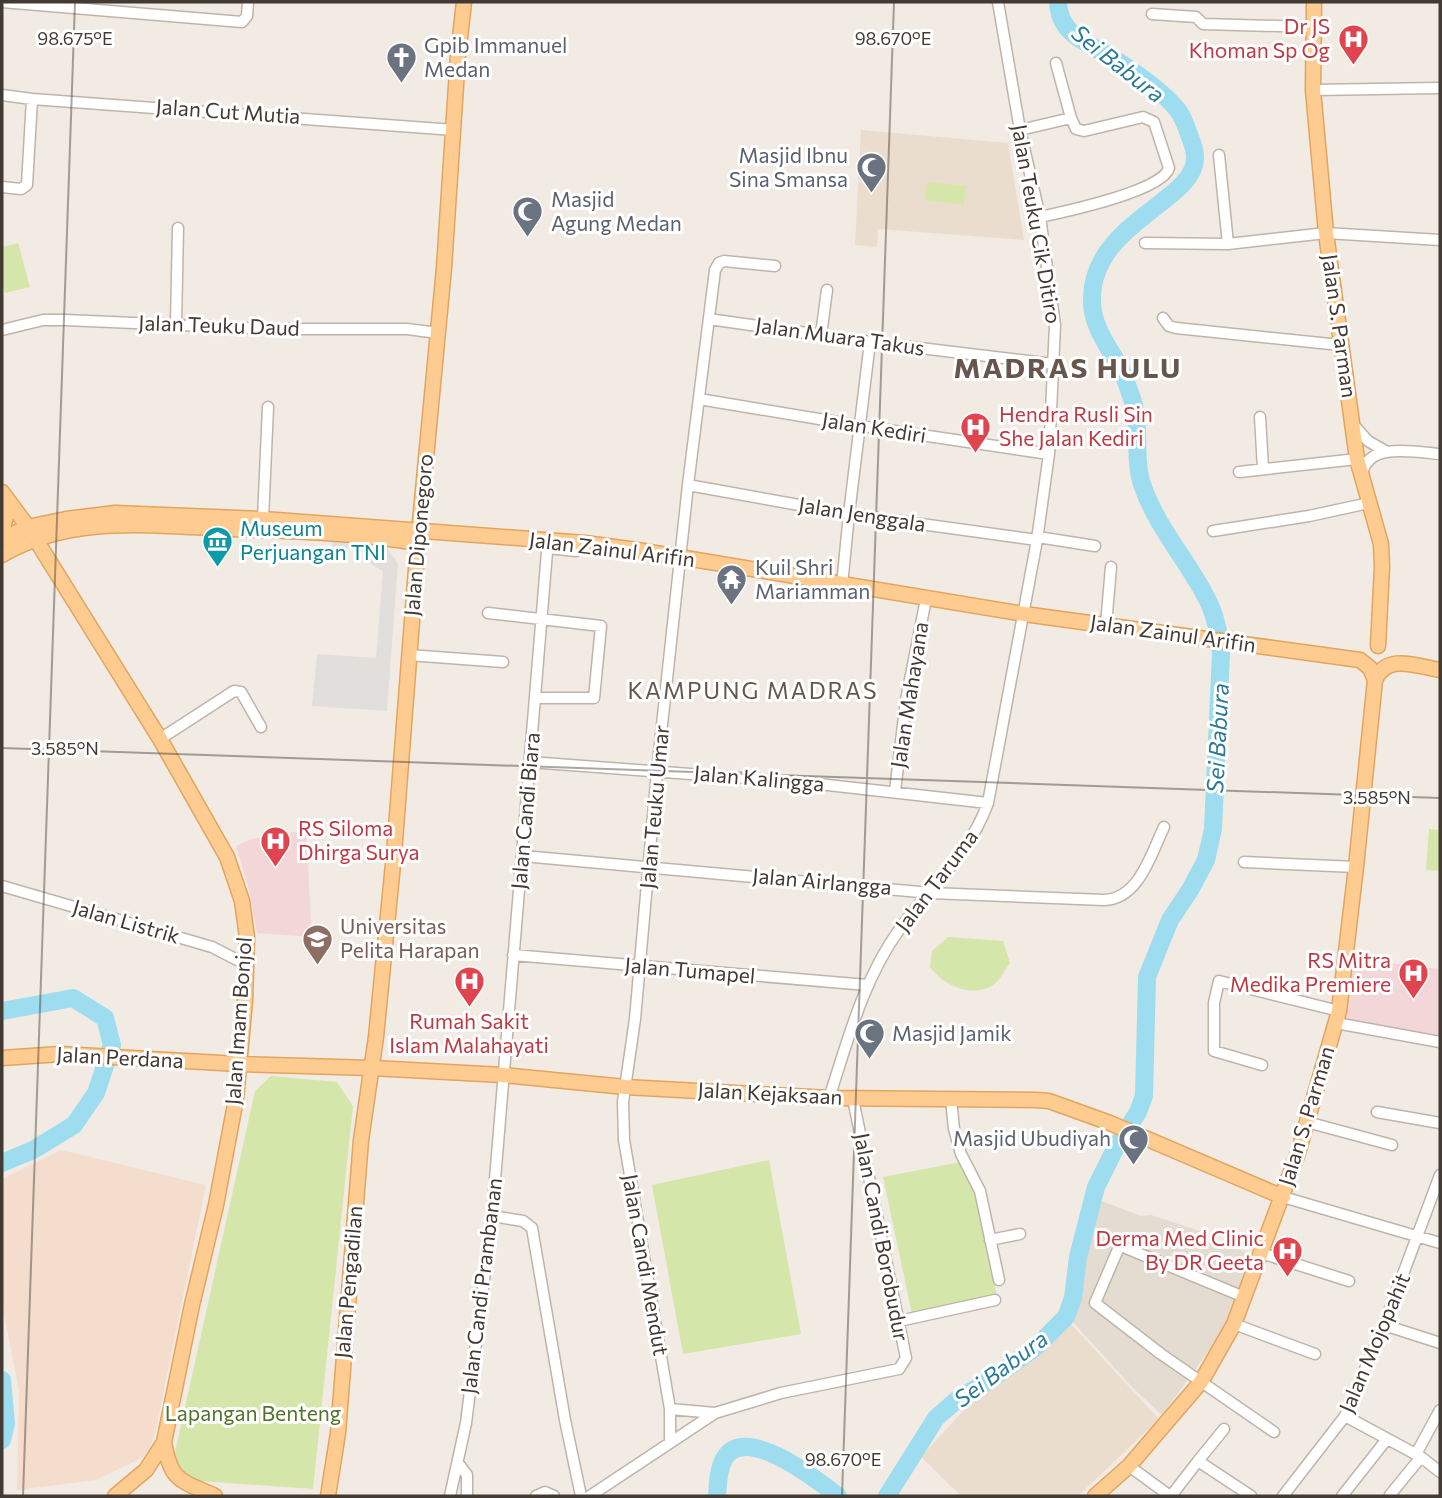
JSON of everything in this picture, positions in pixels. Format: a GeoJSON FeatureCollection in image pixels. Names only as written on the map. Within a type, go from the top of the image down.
{"type":"FeatureCollection","features":[{"type":"Feature","properties":{"kind":"main road","name":"Jalan Diponegoro"},"geometry":{"type":"LineString","coordinates":[[372,1068],[394,854],[464,2]]}},
{"type":"Feature","properties":{"kind":"main road","name":"Jalan S. Parman"},"geometry":{"type":"LineString","coordinates":[[1314,2],[1313,90],[1326,233],[1357,460],[1381,544],[1378,646]]}},
{"type":"Feature","properties":{"kind":"main road","name":"Jalan Imam Bonjol"},"geometry":{"type":"LineString","coordinates":[[2,493],[28,527],[160,739],[230,863],[242,901],[247,937],[236,1099],[216,1205],[164,1441],[146,1470],[115,1496]]}},
{"type":"Feature","properties":{"kind":"main road"},"geometry":{"type":"LineString","coordinates":[[2,493],[7,512],[2,533]]}},
{"type":"Feature","properties":{"kind":"main road","name":"Jalan Zainul Arifin"},"geometry":{"type":"LineString","coordinates":[[2,539],[28,527],[115,513],[331,533],[548,544],[584,543],[1024,614],[1360,660]]}},
{"type":"Feature","properties":{"kind":"main road","name":"Jalan Zainul Arifin"},"geometry":{"type":"LineString","coordinates":[[2,555],[70,529],[116,525],[239,523],[263,519],[419,536]]}},
{"type":"Feature","properties":{"kind":"main road"},"geometry":{"type":"LineString","coordinates":[[1375,680],[1370,668],[1360,660],[1378,646],[1393,663]]}},
{"type":"Feature","properties":{"kind":"main road"},"geometry":{"type":"LineString","coordinates":[[1375,680],[1382,668],[1393,663],[1440,670]]}},
{"type":"Feature","properties":{"kind":"main road","name":"Jalan S. Parman"},"geometry":{"type":"LineString","coordinates":[[1096,1496],[1129,1466],[1201,1382],[1234,1324],[1283,1197],[1337,1017],[1375,680]]}},
{"type":"Feature","properties":{"kind":"main road","name":"Jalan Perdana"},"geometry":{"type":"LineString","coordinates":[[2,1058],[60,1054],[239,1064]]}},
{"type":"Feature","properties":{"kind":"main road","name":"Jalan Kejaksaan"},"geometry":{"type":"LineString","coordinates":[[239,1064],[503,1075],[625,1087],[829,1098],[1049,1101],[1110,1123],[1283,1197]]}},
{"type":"Feature","properties":{"kind":"main road","name":"Jalan Pengadilan"},"geometry":{"type":"LineString","coordinates":[[328,1496],[338,1433],[361,1140],[372,1068]]}},
{"type":"Feature","properties":{"kind":"main road"},"geometry":{"type":"LineString","coordinates":[[164,1441],[171,1470],[184,1481],[215,1496]]}},
{"type":"Feature","properties":{"kind":"street"},"geometry":{"type":"LineString","coordinates":[[2,2],[242,22],[247,16],[248,2]]}},
{"type":"Feature","properties":{"kind":"street","name":"Jalan Teuku Cik Ditiro"},"geometry":{"type":"LineString","coordinates":[[998,2],[1020,130],[1040,217],[1055,325],[1049,454],[1038,539],[1024,614]]}},
{"type":"Feature","properties":{"kind":"street"},"geometry":{"type":"LineString","coordinates":[[1152,14],[1196,17],[1203,24],[1312,27]]}},
{"type":"Feature","properties":{"kind":"street"},"geometry":{"type":"LineString","coordinates":[[1040,217],[1100,204],[1163,178],[1169,168],[1154,122],[1150,119],[1143,117],[1084,131],[1076,129],[1056,63]]}},
{"type":"Feature","properties":{"kind":"street"},"geometry":{"type":"LineString","coordinates":[[1313,90],[1438,88]]}},
{"type":"Feature","properties":{"kind":"street","name":"Jalan Cut Mutia"},"geometry":{"type":"LineString","coordinates":[[2,95],[454,130]]}},
{"type":"Feature","properties":{"kind":"street"},"geometry":{"type":"LineString","coordinates":[[2,187],[21,189],[27,185],[32,99]]}},
{"type":"Feature","properties":{"kind":"street"},"geometry":{"type":"LineString","coordinates":[[1020,130],[1071,118]]}},
{"type":"Feature","properties":{"kind":"street"},"geometry":{"type":"LineString","coordinates":[[1219,155],[1228,244]]}},
{"type":"Feature","properties":{"kind":"street"},"geometry":{"type":"LineString","coordinates":[[176,324],[178,228]]}},
{"type":"Feature","properties":{"kind":"street"},"geometry":{"type":"LineString","coordinates":[[1145,243],[1228,244],[1326,233],[1440,240]]}},
{"type":"Feature","properties":{"kind":"street","name":"Jalan Teuku Umar"},"geometry":{"type":"LineString","coordinates":[[625,1087],[640,967],[657,771],[688,485],[715,270],[719,263],[724,261],[775,266]]}},
{"type":"Feature","properties":{"kind":"street"},"geometry":{"type":"LineString","coordinates":[[821,335],[827,290]]}},
{"type":"Feature","properties":{"kind":"street"},"geometry":{"type":"LineString","coordinates":[[1163,318],[1169,326],[1176,328],[1340,345]]}},
{"type":"Feature","properties":{"kind":"street","name":"Jalan Muara Takus"},"geometry":{"type":"LineString","coordinates":[[709,319],[1054,365]]}},
{"type":"Feature","properties":{"kind":"street","name":"Jalan Teuku Daud"},"geometry":{"type":"LineString","coordinates":[[2,330],[43,320],[438,332]]}},
{"type":"Feature","properties":{"kind":"street"},"geometry":{"type":"LineString","coordinates":[[842,585],[870,342]]}},
{"type":"Feature","properties":{"kind":"street","name":"Jalan Kediri"},"geometry":{"type":"LineString","coordinates":[[699,399],[1049,454]]}},
{"type":"Feature","properties":{"kind":"street"},"geometry":{"type":"LineString","coordinates":[[263,519],[268,407]]}},
{"type":"Feature","properties":{"kind":"street"},"geometry":{"type":"LineString","coordinates":[[1260,417],[1263,469]]}},
{"type":"Feature","properties":{"kind":"street"},"geometry":{"type":"LineString","coordinates":[[1352,422],[1368,441],[1387,452]]}},
{"type":"Feature","properties":{"kind":"street"},"geometry":{"type":"LineString","coordinates":[[1362,481],[1365,464],[1370,458],[1387,452],[1440,454]]}},
{"type":"Feature","properties":{"kind":"street"},"geometry":{"type":"LineString","coordinates":[[1239,472],[1357,460]]}},
{"type":"Feature","properties":{"kind":"street","name":"Jalan Jenggala"},"geometry":{"type":"LineString","coordinates":[[688,485],[849,514],[1095,546]]}},
{"type":"Feature","properties":{"kind":"street"},"geometry":{"type":"LineString","coordinates":[[1213,531],[1309,516],[1369,503]]}},
{"type":"Feature","properties":{"kind":"street","name":"Jalan Candi Biara"},"geometry":{"type":"LineString","coordinates":[[503,1075],[548,544]]}},
{"type":"Feature","properties":{"kind":"street"},"geometry":{"type":"LineString","coordinates":[[1106,625],[1111,567]]}},
{"type":"Feature","properties":{"kind":"street","name":"Jalan Mahayana"},"geometry":{"type":"LineString","coordinates":[[895,791],[906,700],[926,599]]}},
{"type":"Feature","properties":{"kind":"street"},"geometry":{"type":"LineString","coordinates":[[488,613],[597,624],[602,628],[594,698],[535,698]]}},
{"type":"Feature","properties":{"kind":"street","name":"Jalan Taruma"},"geometry":{"type":"LineString","coordinates":[[829,1098],[867,985],[899,930],[958,860],[982,821],[988,803],[1024,614]]}},
{"type":"Feature","properties":{"kind":"street"},"geometry":{"type":"LineString","coordinates":[[409,654],[503,662]]}},
{"type":"Feature","properties":{"kind":"street"},"geometry":{"type":"LineString","coordinates":[[160,739],[236,690],[241,692],[261,727]]}},
{"type":"Feature","properties":{"kind":"street","name":"Jalan Kalingga"},"geometry":{"type":"LineString","coordinates":[[530,762],[895,791],[988,803]]}},
{"type":"Feature","properties":{"kind":"street","name":"Jalan Airlangga"},"geometry":{"type":"LineString","coordinates":[[523,856],[931,893],[1104,900],[1121,897],[1127,892],[1142,873],[1164,827]]}},
{"type":"Feature","properties":{"kind":"street"},"geometry":{"type":"LineString","coordinates":[[1244,862],[1356,867]]}},
{"type":"Feature","properties":{"kind":"street","name":"Jalan Listrik"},"geometry":{"type":"LineString","coordinates":[[2,886],[212,947],[247,965]]}},
{"type":"Feature","properties":{"kind":"street","name":"Jalan Tumapel"},"geometry":{"type":"LineString","coordinates":[[513,955],[867,985]]}},
{"type":"Feature","properties":{"kind":"street"},"geometry":{"type":"LineString","coordinates":[[1262,1065],[1214,1051],[1214,1003],[1219,981],[1337,1017],[1440,1042]]}},
{"type":"Feature","properties":{"kind":"street","name":"Jalan Candi Prambanan"},"geometry":{"type":"LineString","coordinates":[[450,1496],[466,1423],[492,1216],[503,1075]]}},
{"type":"Feature","properties":{"kind":"street","name":"Jalan Candi Mendut"},"geometry":{"type":"LineString","coordinates":[[625,1087],[624,1140],[670,1409],[670,1443]]}},
{"type":"Feature","properties":{"kind":"street","name":"Jalan Candi Borobudur"},"geometry":{"type":"LineString","coordinates":[[590,1496],[715,1413],[781,1392],[900,1369],[904,1364],[906,1358],[899,1321],[853,1099]]}},
{"type":"Feature","properties":{"kind":"street"},"geometry":{"type":"LineString","coordinates":[[951,1099],[954,1129],[961,1154],[980,1191],[999,1280]]}},
{"type":"Feature","properties":{"kind":"street"},"geometry":{"type":"LineString","coordinates":[[1377,1112],[1440,1123]]}},
{"type":"Feature","properties":{"kind":"street"},"geometry":{"type":"LineString","coordinates":[[1307,1122],[1392,1145]]}},
{"type":"Feature","properties":{"kind":"street","name":"Jalan Mojopahit"},"geometry":{"type":"LineString","coordinates":[[1283,1496],[1345,1416],[1419,1237],[1440,1175]]}},
{"type":"Feature","properties":{"kind":"street"},"geometry":{"type":"LineString","coordinates":[[1283,1197],[1440,1243]]}},
{"type":"Feature","properties":{"kind":"street"},"geometry":{"type":"LineString","coordinates":[[492,1216],[523,1221],[532,1228],[581,1496]]}},
{"type":"Feature","properties":{"kind":"street"},"geometry":{"type":"LineString","coordinates":[[990,1240],[1020,1234]]}},
{"type":"Feature","properties":{"kind":"street"},"geometry":{"type":"LineString","coordinates":[[1244,1297],[1119,1247],[1096,1305],[1274,1432]]}},
{"type":"Feature","properties":{"kind":"street"},"geometry":{"type":"LineString","coordinates":[[1261,1253],[1349,1282]]}},
{"type":"Feature","properties":{"kind":"street"},"geometry":{"type":"LineString","coordinates":[[899,1321],[995,1300]]}},
{"type":"Feature","properties":{"kind":"street"},"geometry":{"type":"LineString","coordinates":[[1234,1324],[1315,1354]]}},
{"type":"Feature","properties":{"kind":"street"},"geometry":{"type":"LineString","coordinates":[[1384,1325],[1440,1343]]}},
{"type":"Feature","properties":{"kind":"street"},"geometry":{"type":"LineString","coordinates":[[670,1409],[715,1413]]}},
{"type":"Feature","properties":{"kind":"street"},"geometry":{"type":"LineString","coordinates":[[1390,1495],[1418,1455],[1440,1410]]}},
{"type":"Feature","properties":{"kind":"street"},"geometry":{"type":"LineString","coordinates":[[1345,1416],[1418,1455],[1440,1472]]}},
{"type":"Feature","properties":{"kind":"street"},"geometry":{"type":"LineString","coordinates":[[1129,1466],[1170,1496],[1224,1429]]}},
{"type":"Feature","properties":{"kind":"street"},"geometry":{"type":"LineString","coordinates":[[1342,1496],[1387,1439]]}},
{"type":"Feature","properties":{"kind":"street"},"geometry":{"type":"LineString","coordinates":[[1198,1461],[1251,1496]]}},
{"type":"Feature","properties":{"kind":"street"},"geometry":{"type":"LineString","coordinates":[[458,1463],[467,1475],[467,1496]]}},
{"type":"Feature","properties":{"kind":"street"},"geometry":{"type":"LineString","coordinates":[[536,1496],[545,1492],[554,1496]]}},
{"type":"Feature","properties":{"kind":"shaded area"},"geometry":{"type":"Polygon","coordinates":[[[861,130],[1008,143],[1024,240],[878,229],[877,247],[855,245],[861,130]]]}},
{"type":"Feature","properties":{"kind":"shaded area"},"geometry":{"type":"Polygon","coordinates":[[[333,536],[380,539],[398,563],[387,711],[312,706],[317,654],[376,658],[383,571],[371,564],[364,549],[332,547],[333,536]]]}},
{"type":"Feature","properties":{"kind":"shaded area","name":"RS Siloma Dhirga Surya"},"geometry":{"type":"Polygon","coordinates":[[[306,830],[312,937],[257,933],[249,889],[236,846],[251,839],[306,830]]]}},
{"type":"Feature","properties":{"kind":"shaded area"},"geometry":{"type":"Polygon","coordinates":[[[1346,958],[1440,969],[1440,1042],[1336,1023],[1346,958]]]}},
{"type":"Feature","properties":{"kind":"shaded area"},"geometry":{"type":"Polygon","coordinates":[[[61,1150],[206,1185],[150,1447],[143,1457],[96,1480],[17,1490],[19,1391],[2,1304],[2,1179],[61,1150]]]}},
{"type":"Feature","properties":{"kind":"shaded area"},"geometry":{"type":"Polygon","coordinates":[[[1099,1200],[1141,1216],[1151,1215],[1200,1231],[1201,1238],[1254,1254],[1224,1330],[1162,1415],[1133,1388],[1072,1321],[1088,1232],[1099,1200]]]}},
{"type":"Feature","properties":{"kind":"shaded area"},"geometry":{"type":"Polygon","coordinates":[[[1071,1324],[1159,1419],[1078,1496],[961,1496],[921,1457],[976,1397],[1071,1324]]]}},
{"type":"Feature","properties":{"kind":"green space"},"geometry":{"type":"Polygon","coordinates":[[[927,182],[966,186],[964,205],[925,200],[927,182]]]}},
{"type":"Feature","properties":{"kind":"green space"},"geometry":{"type":"Polygon","coordinates":[[[18,243],[30,287],[5,293],[2,281],[2,247],[18,243]]]}},
{"type":"Feature","properties":{"kind":"green space"},"geometry":{"type":"Polygon","coordinates":[[[1429,829],[1440,830],[1440,871],[1426,870],[1429,829]]]}},
{"type":"Feature","properties":{"kind":"green space"},"geometry":{"type":"Polygon","coordinates":[[[948,937],[1003,941],[1010,963],[996,983],[985,989],[976,991],[959,988],[942,979],[930,967],[932,951],[948,937]]]}},
{"type":"Feature","properties":{"kind":"green space","name":"Lapangan Benteng"},"geometry":{"type":"Polygon","coordinates":[[[271,1076],[337,1082],[353,1106],[313,1489],[200,1481],[172,1466],[255,1091],[271,1076]]]}},
{"type":"Feature","properties":{"kind":"green space"},"geometry":{"type":"Polygon","coordinates":[[[769,1160],[801,1334],[683,1354],[652,1185],[769,1160]]]}},
{"type":"Feature","properties":{"kind":"green space"},"geometry":{"type":"Polygon","coordinates":[[[961,1162],[973,1178],[997,1297],[912,1314],[883,1177],[961,1162]]]}},
{"type":"Feature","properties":{"kind":"waterway","name":"Sei Babura"},"geometry":{"type":"LineString","coordinates":[[887,1496],[936,1418],[959,1398],[987,1382],[1036,1347],[1066,1317],[1073,1298],[1078,1257],[1096,1187],[1138,1112],[1144,1096],[1147,977],[1170,920],[1206,860],[1213,829],[1221,653],[1216,625],[1206,597],[1164,530],[1143,487],[1138,465],[1134,405],[1122,372],[1098,328],[1092,301],[1096,274],[1108,252],[1124,233],[1179,187],[1191,173],[1195,152],[1184,121],[1173,105],[1136,74],[1075,36],[1063,22],[1058,2]]}},
{"type":"Feature","properties":{"kind":"waterway"},"geometry":{"type":"LineString","coordinates":[[2,1011],[73,998],[105,1018],[112,1045],[96,1093],[74,1125],[33,1150],[2,1163]]}},
{"type":"Feature","properties":{"kind":"waterway"},"geometry":{"type":"LineString","coordinates":[[2,1380],[6,1423],[2,1440]]}},
{"type":"Feature","properties":{"kind":"waterway","name":"Sei Babura"},"geometry":{"type":"LineString","coordinates":[[717,1496],[719,1472],[724,1459],[734,1449],[748,1447],[764,1450],[781,1458],[838,1496]]}},
{"type":"Feature","properties":{"kind":"place","name":"Dr JS Khoman Sp Og"},"geometry":{"type":"Point","coordinates":[1353,66]}},
{"type":"Feature","properties":{"kind":"place","name":"Gpib Immanuel Medan"},"geometry":{"type":"Point","coordinates":[401,85]}},
{"type":"Feature","properties":{"kind":"place","name":"Masjid Ibnu Sina Smansa"},"geometry":{"type":"Point","coordinates":[871,195]}},
{"type":"Feature","properties":{"kind":"place","name":"Masjid Agung Medan"},"geometry":{"type":"Point","coordinates":[528,239]}},
{"type":"Feature","properties":{"kind":"place","name":"Hendra Rusli Sin She Jalan Kediri"},"geometry":{"type":"Point","coordinates":[976,454]}},
{"type":"Feature","properties":{"kind":"place","name":"Museum Perjuangan TNI"},"geometry":{"type":"Point","coordinates":[217,568]}},
{"type":"Feature","properties":{"kind":"place","name":"Kuil Shri Mariamman"},"geometry":{"type":"Point","coordinates":[732,607]}},
{"type":"Feature","properties":{"kind":"place","name":"RS Siloma Dhirga Surya"},"geometry":{"type":"Point","coordinates":[275,868]}},
{"type":"Feature","properties":{"kind":"place","name":"Universitas Pelita Harapan"},"geometry":{"type":"Point","coordinates":[317,966]}},
{"type":"Feature","properties":{"kind":"place","name":"RS Mitra Medika Premiere"},"geometry":{"type":"Point","coordinates":[1414,1000]}},
{"type":"Feature","properties":{"kind":"place","name":"Rumah Sakit Islam Malahayati"},"geometry":{"type":"Point","coordinates":[469,1009]}},
{"type":"Feature","properties":{"kind":"place","name":"Masjid Jamik"},"geometry":{"type":"Point","coordinates":[869,1061]}},
{"type":"Feature","properties":{"kind":"place","name":"Masjid Ubudiyah"},"geometry":{"type":"Point","coordinates":[1134,1166]}},
{"type":"Feature","properties":{"kind":"place","name":"Derma Med Clinic By DR Geeta"},"geometry":{"type":"Point","coordinates":[1287,1278]}},
{"type":"Feature","properties":{"kind":"district","name":"MADRAS HULU"},"geometry":{"type":"Point","coordinates":[1068,368]}},
{"type":"Feature","properties":{"kind":"district","name":"KAMPUNG MADRAS"},"geometry":{"type":"Point","coordinates":[753,691]}}]}
